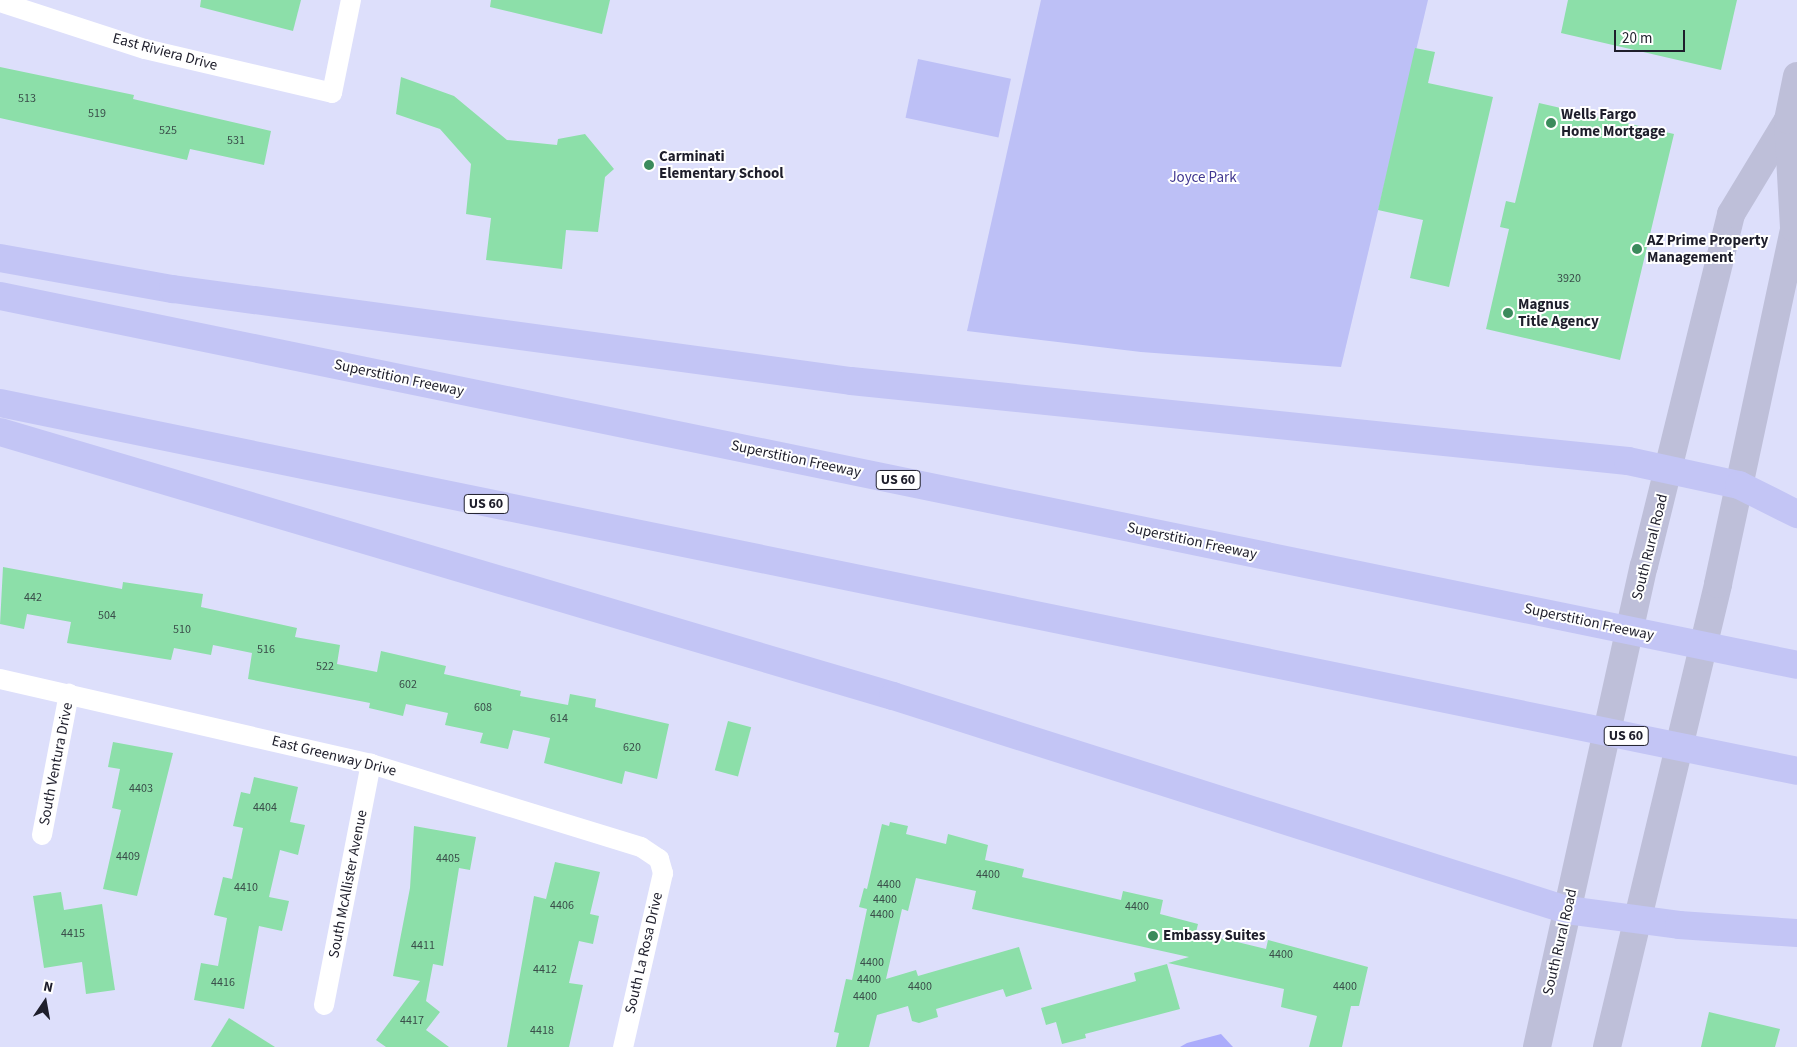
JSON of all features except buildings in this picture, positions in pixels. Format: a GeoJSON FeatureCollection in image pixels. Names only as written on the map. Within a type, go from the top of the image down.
{"type":"FeatureCollection","features":[{"type":"Feature","properties":{"kind":"highway"},"geometry":{"type":"LineString","coordinates":[[0,258],[173,289],[851,381],[1628,461],[1739,485],[1797,514]]}},
{"type":"Feature","properties":{"kind":"highway","name":"Superstition Freeway"},"geometry":{"type":"LineString","coordinates":[[0,296],[1797,665]]}},
{"type":"Feature","properties":{"kind":"highway","name":"US 60"},"geometry":{"type":"LineString","coordinates":[[0,404],[1797,771]]}},
{"type":"Feature","properties":{"kind":"highway"},"geometry":{"type":"LineString","coordinates":[[0,432],[893,696],[1568,910],[1639,920],[1797,933]]}},
{"type":"Feature","properties":{"kind":"main road","name":"South Rural Road"},"geometry":{"type":"LineString","coordinates":[[1607,1047],[1664,816],[1718,584],[1794,228],[1788,120],[1797,76]]}},
{"type":"Feature","properties":{"kind":"main road","name":"South Rural Road"},"geometry":{"type":"LineString","coordinates":[[1537,1047],[1644,566],[1731,214],[1788,120]]}},
{"type":"Feature","properties":{"kind":"street","name":"East Riviera Drive"},"geometry":{"type":"LineString","coordinates":[[0,2],[145,49],[332,93],[351,0]]}},
{"type":"Feature","properties":{"kind":"street","name":"East Greenway Drive"},"geometry":{"type":"LineString","coordinates":[[0,679],[372,764],[641,847],[660,859]]}},
{"type":"Feature","properties":{"kind":"street","name":"South Ventura Drive"},"geometry":{"type":"LineString","coordinates":[[42,835],[69,694]]}},
{"type":"Feature","properties":{"kind":"street","name":"South McAllister Avenue"},"geometry":{"type":"LineString","coordinates":[[324,1005],[372,764]]}},
{"type":"Feature","properties":{"kind":"street","name":"South La Rosa Drive"},"geometry":{"type":"LineString","coordinates":[[623,1047],[663,872],[660,859]]}},
{"type":"Feature","properties":{"kind":"green space","name":"Joyce Park"},"geometry":{"type":"Polygon","coordinates":[[[1041,0],[1428,0],[1341,367],[1141,352],[967,331],[1041,0]]]}},
{"type":"Feature","properties":{"kind":"green space"},"geometry":{"type":"Polygon","coordinates":[[[918,59],[1011,79],[998,137],[906,118],[918,59]]]}},
{"type":"Feature","properties":{"kind":"shaded area"},"geometry":{"type":"Polygon","coordinates":[[[1221,1034],[1233,1047],[1180,1047],[1187,1043],[1221,1034]]]}},
{"type":"Feature","properties":{"kind":"place","name":"Wells Fargo Home Mortgage"},"geometry":{"type":"Point","coordinates":[1551,123]}},
{"type":"Feature","properties":{"kind":"place","name":"Carminati Elementary School"},"geometry":{"type":"Point","coordinates":[649,165]}},
{"type":"Feature","properties":{"kind":"place","name":"AZ Prime Property Management"},"geometry":{"type":"Point","coordinates":[1637,249]}},
{"type":"Feature","properties":{"kind":"place","name":"Magnus Title Agency"},"geometry":{"type":"Point","coordinates":[1508,313]}},
{"type":"Feature","properties":{"kind":"place","name":"Embassy Suites"},"geometry":{"type":"Point","coordinates":[1153,936]}}]}
